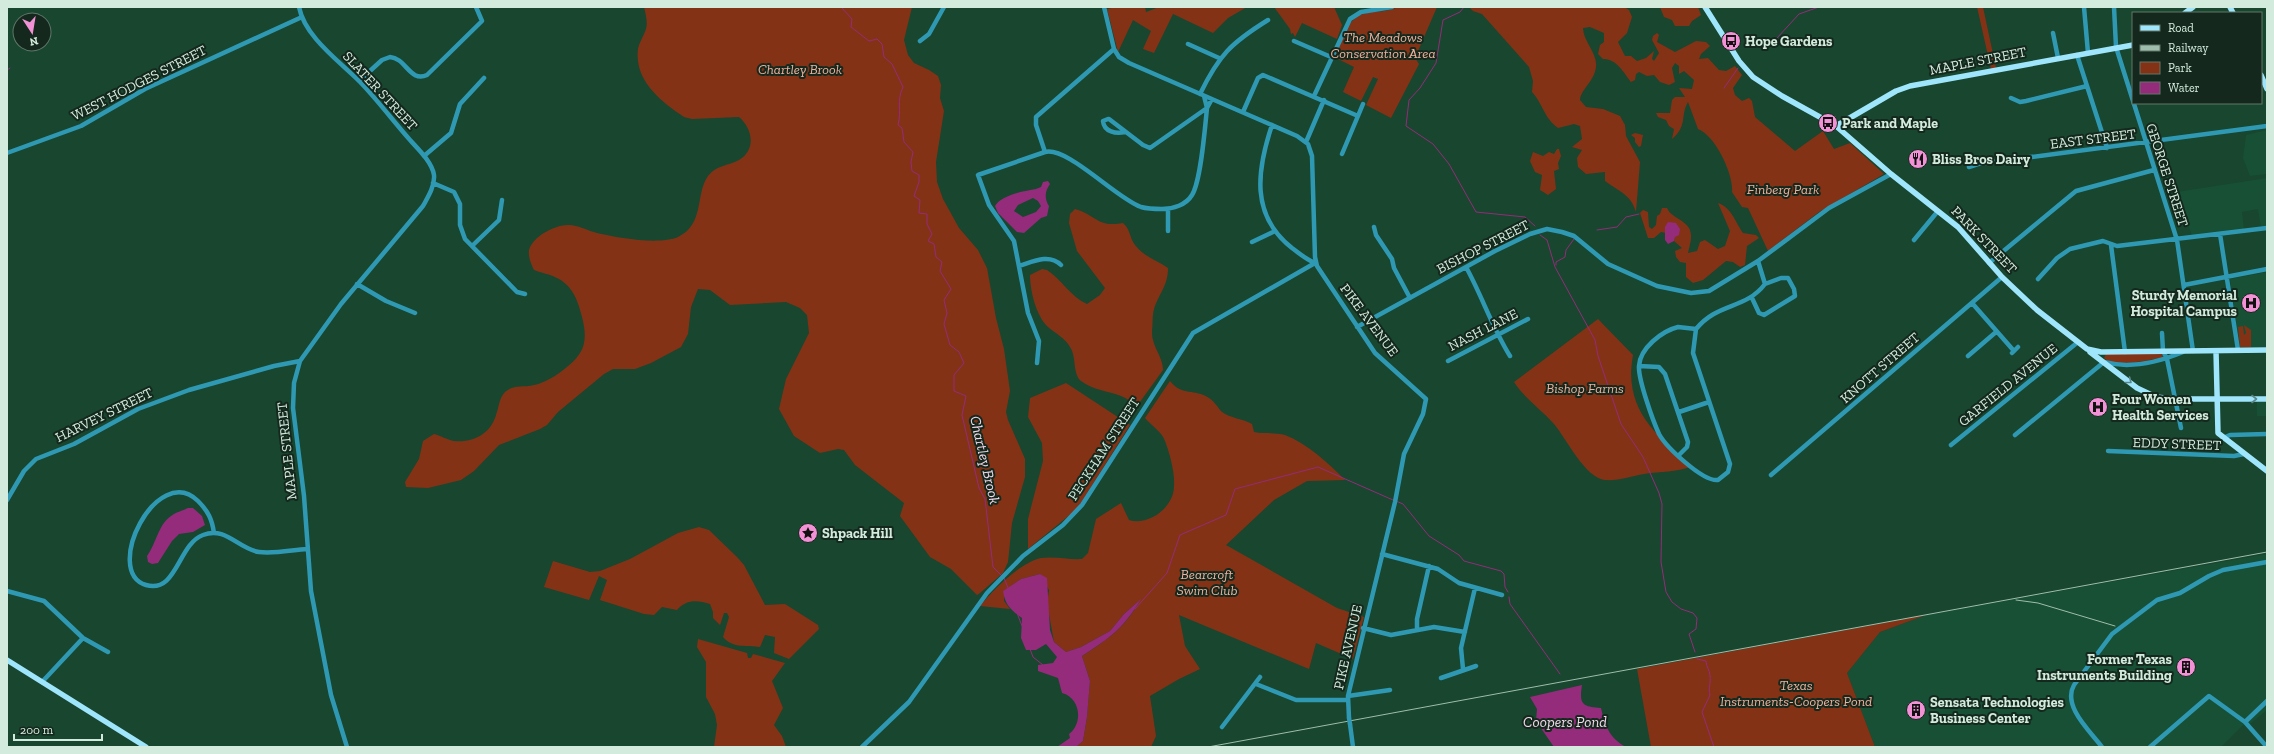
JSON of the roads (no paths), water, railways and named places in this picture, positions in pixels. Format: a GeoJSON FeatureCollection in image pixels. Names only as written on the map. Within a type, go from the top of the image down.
{"type":"FeatureCollection","features":[{"type":"Feature","properties":{"kind":"main road","name":"PARK STREET"},"geometry":{"type":"LineString","coordinates":[[1705,7],[1739,61],[1753,77],[1769,89],[1836,126],[1891,174],[1958,227],[2002,277],[2037,310],[2087,348],[2104,352],[2267,350]]}},
{"type":"Feature","properties":{"kind":"main road","name":"MAPLE STREET"},"geometry":{"type":"LineString","coordinates":[[1836,126],[1902,88],[2088,52],[2132,45]]}},
{"type":"Feature","properties":{"kind":"main road"},"geometry":{"type":"LineString","coordinates":[[2262,77],[2267,89]]}},
{"type":"Feature","properties":{"kind":"main road"},"geometry":{"type":"LineString","coordinates":[[2087,348],[2142,391],[2158,397],[2175,399],[2267,399]]}},
{"type":"Feature","properties":{"kind":"main road"},"geometry":{"type":"LineString","coordinates":[[2216,351],[2218,431],[2223,438],[2267,471]]}},
{"type":"Feature","properties":{"kind":"main road"},"geometry":{"type":"LineString","coordinates":[[2103,362],[2101,356],[2104,352]]}},
{"type":"Feature","properties":{"kind":"main road"},"geometry":{"type":"LineString","coordinates":[[7,660],[146,747]]}},
{"type":"Feature","properties":{"kind":"street","name":"SLATER STREET"},"geometry":{"type":"LineString","coordinates":[[299,7],[302,17],[329,53],[359,81],[424,156],[433,170],[434,183]]}},
{"type":"Feature","properties":{"kind":"street"},"geometry":{"type":"LineString","coordinates":[[359,81],[382,60],[390,57],[400,61],[414,75],[422,77],[428,75],[482,21],[476,7]]}},
{"type":"Feature","properties":{"kind":"street"},"geometry":{"type":"LineString","coordinates":[[920,41],[930,32],[944,7]]}},
{"type":"Feature","properties":{"kind":"street"},"geometry":{"type":"LineString","coordinates":[[1104,7],[1114,49],[1119,57],[1129,63],[1272,125],[1306,142],[1312,156],[1315,263]]}},
{"type":"Feature","properties":{"kind":"street"},"geometry":{"type":"LineString","coordinates":[[1314,96],[1346,24],[1361,10],[1392,7]]}},
{"type":"Feature","properties":{"kind":"street"},"geometry":{"type":"LineString","coordinates":[[2084,7],[2088,52]]}},
{"type":"Feature","properties":{"kind":"street","name":"GEORGE STREET"},"geometry":{"type":"LineString","coordinates":[[2114,7],[2116,47],[2132,99]]}},
{"type":"Feature","properties":{"kind":"street","name":"WEST HODGES STREET"},"geometry":{"type":"LineString","coordinates":[[7,153],[81,126],[145,89],[302,17]]}},
{"type":"Feature","properties":{"kind":"street"},"geometry":{"type":"LineString","coordinates":[[1207,108],[1202,95],[1219,58],[1237,41],[1268,20]]}},
{"type":"Feature","properties":{"kind":"street"},"geometry":{"type":"LineString","coordinates":[[2054,33],[2058,58]]}},
{"type":"Feature","properties":{"kind":"street"},"geometry":{"type":"LineString","coordinates":[[1294,41],[1332,57]]}},
{"type":"Feature","properties":{"kind":"street"},"geometry":{"type":"LineString","coordinates":[[1188,44],[1219,58]]}},
{"type":"Feature","properties":{"kind":"street"},"geometry":{"type":"LineString","coordinates":[[1044,152],[1036,125],[1036,117],[1114,49]]}},
{"type":"Feature","properties":{"kind":"street"},"geometry":{"type":"LineString","coordinates":[[2077,55],[2107,148]]}},
{"type":"Feature","properties":{"kind":"street"},"geometry":{"type":"LineString","coordinates":[[1243,112],[1258,78],[1262,75],[1324,100],[1358,116]]}},
{"type":"Feature","properties":{"kind":"street"},"geometry":{"type":"LineString","coordinates":[[424,156],[452,133],[460,104],[484,78]]}},
{"type":"Feature","properties":{"kind":"street"},"geometry":{"type":"LineString","coordinates":[[2011,98],[2020,102],[2087,86]]}},
{"type":"Feature","properties":{"kind":"street"},"geometry":{"type":"LineString","coordinates":[[1037,363],[1039,341],[1028,313],[1012,236],[989,205],[978,175],[1044,152],[1052,151],[1062,154],[1138,206],[1168,209],[1186,202],[1194,190],[1207,108],[1212,99]]}},
{"type":"Feature","properties":{"kind":"street"},"geometry":{"type":"LineString","coordinates":[[1306,142],[1324,100]]}},
{"type":"Feature","properties":{"kind":"street"},"geometry":{"type":"LineString","coordinates":[[1342,154],[1363,104]]}},
{"type":"Feature","properties":{"kind":"street","name":"GEORGE STREET"},"geometry":{"type":"LineString","coordinates":[[2134,104],[2176,240],[2184,284],[2192,351]]}},
{"type":"Feature","properties":{"kind":"street"},"geometry":{"type":"LineString","coordinates":[[1125,132],[1145,146],[1152,147],[1207,108]]}},
{"type":"Feature","properties":{"kind":"street"},"geometry":{"type":"LineString","coordinates":[[1272,125],[1262,158],[1259,176],[1262,205],[1275,231],[1287,244],[1315,263]]}},
{"type":"Feature","properties":{"kind":"street","name":"EAST STREET"},"geometry":{"type":"LineString","coordinates":[[1969,167],[1978,164],[2146,144],[2267,126]]}},
{"type":"Feature","properties":{"kind":"street"},"geometry":{"type":"LineString","coordinates":[[1989,263],[2076,191],[2154,170]]}},
{"type":"Feature","properties":{"kind":"street","name":"BISHOP STREET"},"geometry":{"type":"LineString","coordinates":[[1358,327],[1466,267],[1530,234],[1547,229],[1574,236],[1608,264],[1657,286],[1682,292],[1700,293],[1709,291],[1758,261],[1829,208],[1891,174]]}},
{"type":"Feature","properties":{"kind":"street"},"geometry":{"type":"LineString","coordinates":[[434,183],[454,192],[459,198],[461,231],[465,239],[517,292],[525,294]]}},
{"type":"Feature","properties":{"kind":"street","name":"MAPLE STREET"},"geometry":{"type":"LineString","coordinates":[[347,747],[328,683],[313,603],[304,496],[293,408],[294,383],[300,361],[357,284],[416,216],[430,193],[434,183]]}},
{"type":"Feature","properties":{"kind":"street"},"geometry":{"type":"LineString","coordinates":[[472,246],[499,220],[502,200]]}},
{"type":"Feature","properties":{"kind":"street"},"geometry":{"type":"LineString","coordinates":[[1168,209],[1168,231]]}},
{"type":"Feature","properties":{"kind":"street"},"geometry":{"type":"LineString","coordinates":[[1914,240],[1938,211]]}},
{"type":"Feature","properties":{"kind":"street"},"geometry":{"type":"LineString","coordinates":[[1374,227],[1376,235],[1392,259],[1394,268],[1410,298]]}},
{"type":"Feature","properties":{"kind":"street"},"geometry":{"type":"LineString","coordinates":[[2038,279],[2057,258],[2070,249],[2094,242],[2103,241],[2111,245],[2118,246],[2267,228]]}},
{"type":"Feature","properties":{"kind":"street"},"geometry":{"type":"LineString","coordinates":[[1252,242],[1275,231]]}},
{"type":"Feature","properties":{"kind":"street"},"geometry":{"type":"LineString","coordinates":[[2220,234],[2238,350]]}},
{"type":"Feature","properties":{"kind":"street"},"geometry":{"type":"LineString","coordinates":[[2111,245],[2126,352]]}},
{"type":"Feature","properties":{"kind":"street"},"geometry":{"type":"LineString","coordinates":[[1019,266],[1047,259],[1055,260],[1061,264]]}},
{"type":"Feature","properties":{"kind":"street"},"geometry":{"type":"LineString","coordinates":[[1758,261],[1765,284]]}},
{"type":"Feature","properties":{"kind":"street","name":"PIKE AVENUE"},"geometry":{"type":"LineString","coordinates":[[1315,263],[1375,353],[1424,396],[1427,402],[1404,454],[1395,501],[1348,698],[1353,747]]}},
{"type":"Feature","properties":{"kind":"street","name":"PECKHAM STREET"},"geometry":{"type":"LineString","coordinates":[[862,747],[901,711],[973,611],[1002,577],[1023,556],[1063,525],[1082,506],[1193,333],[1315,263]]}},
{"type":"Feature","properties":{"kind":"street"},"geometry":{"type":"LineString","coordinates":[[1466,267],[1481,295],[1498,336],[1510,356]]}},
{"type":"Feature","properties":{"kind":"street"},"geometry":{"type":"LineString","coordinates":[[2184,284],[2267,269]]}},
{"type":"Feature","properties":{"kind":"street","name":"KNOTT STREET"},"geometry":{"type":"LineString","coordinates":[[1771,475],[2002,277]]}},
{"type":"Feature","properties":{"kind":"street"},"geometry":{"type":"LineString","coordinates":[[1696,329],[1678,327],[1666,332],[1644,351],[1639,366],[1640,378],[1659,433],[1668,446],[1700,474],[1710,480],[1722,479],[1728,472],[1730,460],[1693,353],[1696,329],[1715,312],[1752,298],[1765,284],[1781,278],[1788,278],[1794,289],[1795,296],[1764,315],[1759,313],[1752,298]]}},
{"type":"Feature","properties":{"kind":"street"},"geometry":{"type":"LineString","coordinates":[[357,284],[386,301],[415,313]]}},
{"type":"Feature","properties":{"kind":"street"},"geometry":{"type":"LineString","coordinates":[[1972,303],[2013,352],[2018,347]]}},
{"type":"Feature","properties":{"kind":"street","name":"NASH LANE"},"geometry":{"type":"LineString","coordinates":[[1448,361],[1528,319]]}},
{"type":"Feature","properties":{"kind":"street"},"geometry":{"type":"LineString","coordinates":[[1968,356],[1996,332]]}},
{"type":"Feature","properties":{"kind":"street"},"geometry":{"type":"LineString","coordinates":[[2162,333],[2163,351],[2167,358],[2181,428]]}},
{"type":"Feature","properties":{"kind":"street","name":"GARFIELD AVENUE"},"geometry":{"type":"LineString","coordinates":[[1951,445],[2078,342]]}},
{"type":"Feature","properties":{"kind":"street","name":"PARK STREET"},"geometry":{"type":"LineString","coordinates":[[2103,362],[2135,364],[2167,358],[2184,351]]}},
{"type":"Feature","properties":{"kind":"street","name":"HARVEY STREET"},"geometry":{"type":"LineString","coordinates":[[7,500],[24,471],[36,459],[74,444],[138,409],[189,390],[274,366],[300,361]]}},
{"type":"Feature","properties":{"kind":"street"},"geometry":{"type":"LineString","coordinates":[[2015,435],[2103,362]]}},
{"type":"Feature","properties":{"kind":"street"},"geometry":{"type":"LineString","coordinates":[[1639,366],[1655,366],[1662,370],[1679,412],[1688,445],[1679,455]]}},
{"type":"Feature","properties":{"kind":"street"},"geometry":{"type":"LineString","coordinates":[[1679,412],[1710,402]]}},
{"type":"Feature","properties":{"kind":"street"},"geometry":{"type":"LineString","coordinates":[[2223,438],[2230,435],[2267,434]]}},
{"type":"Feature","properties":{"kind":"street","name":"EDDY STREET"},"geometry":{"type":"LineString","coordinates":[[2108,452],[2234,456],[2244,454]]}},
{"type":"Feature","properties":{"kind":"street"},"geometry":{"type":"LineString","coordinates":[[214,533],[210,515],[195,499],[183,493],[166,494],[156,503],[136,533],[129,559],[132,574],[138,581],[147,586],[163,584],[173,574],[193,541],[204,535],[214,533],[229,536],[258,552],[308,549]]}},
{"type":"Feature","properties":{"kind":"street"},"geometry":{"type":"LineString","coordinates":[[1382,554],[1438,569],[1459,583],[1502,595]]}},
{"type":"Feature","properties":{"kind":"street"},"geometry":{"type":"LineString","coordinates":[[2102,747],[2073,707],[2070,697],[2073,687],[2114,632],[2159,598],[2180,593],[2222,570],[2267,562]]}},
{"type":"Feature","properties":{"kind":"street"},"geometry":{"type":"LineString","coordinates":[[1418,629],[1417,619],[1429,566]]}},
{"type":"Feature","properties":{"kind":"street"},"geometry":{"type":"LineString","coordinates":[[1463,669],[1461,653],[1464,632],[1476,588]]}},
{"type":"Feature","properties":{"kind":"street"},"geometry":{"type":"LineString","coordinates":[[7,591],[44,601],[83,638],[108,652]]}},
{"type":"Feature","properties":{"kind":"street"},"geometry":{"type":"LineString","coordinates":[[1364,628],[1391,635],[1434,627],[1464,632]]}},
{"type":"Feature","properties":{"kind":"street"},"geometry":{"type":"LineString","coordinates":[[42,682],[83,638]]}},
{"type":"Feature","properties":{"kind":"street"},"geometry":{"type":"LineString","coordinates":[[1441,678],[1463,669],[1476,666]]}},
{"type":"Feature","properties":{"kind":"street"},"geometry":{"type":"LineString","coordinates":[[1222,727],[1260,677]]}},
{"type":"Feature","properties":{"kind":"street"},"geometry":{"type":"LineString","coordinates":[[1256,684],[1296,700],[1348,698],[1390,690]]}},
{"type":"Feature","properties":{"kind":"street"},"geometry":{"type":"LineString","coordinates":[[2150,747],[2208,697],[2213,698],[2245,722],[2265,740],[2267,747]]}},
{"type":"Feature","properties":{"kind":"street"},"geometry":{"type":"LineString","coordinates":[[2245,722],[2267,701]]}},
{"type":"Feature","properties":{"kind":"water"},"geometry":{"type":"Polygon","coordinates":[[[1048,181],[1050,184],[1046,195],[1046,200],[1049,206],[1047,216],[1041,218],[1024,233],[1017,232],[998,213],[995,206],[1007,196],[1041,187],[1043,182],[1048,181]],[[1033,198],[1018,205],[1014,211],[1023,217],[1036,212],[1041,206],[1038,201],[1033,198]]]}},
{"type":"Feature","properties":{"kind":"water"},"geometry":{"type":"Polygon","coordinates":[[[1668,222],[1676,223],[1680,229],[1679,235],[1675,237],[1674,241],[1668,244],[1665,240],[1665,227],[1668,222]]]}},
{"type":"Feature","properties":{"kind":"water"},"geometry":{"type":"Polygon","coordinates":[[[188,508],[193,508],[202,516],[205,525],[193,532],[179,534],[172,541],[158,563],[152,564],[148,562],[147,556],[163,524],[173,515],[188,508]]]}},
{"type":"Feature","properties":{"kind":"water"},"geometry":{"type":"Polygon","coordinates":[[[1040,574],[1047,578],[1050,630],[1054,642],[1066,652],[1081,647],[1110,631],[1124,614],[1141,599],[1129,618],[1116,632],[1082,656],[1090,681],[1083,741],[1076,747],[1057,747],[1070,738],[1069,734],[1076,724],[1078,712],[1073,700],[1062,693],[1058,678],[1038,671],[1038,665],[1053,663],[1057,657],[1046,644],[1036,650],[1026,650],[1021,638],[1022,618],[1009,607],[1004,596],[1003,591],[1021,579],[1040,574]]]}},
{"type":"Feature","properties":{"kind":"water","name":"Coopers Pond"},"geometry":{"type":"Polygon","coordinates":[[[1582,685],[1581,696],[1583,703],[1590,707],[1601,708],[1604,720],[1615,740],[1626,747],[1554,747],[1536,721],[1537,709],[1530,697],[1582,685]]]}},
{"type":"Feature","properties":{"kind":"waterway","name":"Chartley Brook"},"geometry":{"type":"LineString","coordinates":[[841,7],[852,19],[851,27],[869,41],[877,39],[882,44],[884,57],[892,64],[903,87],[899,102],[898,125],[902,128],[904,142],[913,152],[911,162],[912,171],[919,175],[919,182],[914,196],[920,200],[919,213],[927,214],[927,224],[932,234],[928,241],[934,244],[936,257],[942,262],[940,271],[951,289],[944,300],[947,313],[944,324],[950,345],[959,352],[964,363],[954,375],[954,391],[966,396],[962,415],[979,488],[985,499],[993,567],[1002,576]]}},
{"type":"Feature","properties":{"kind":"waterway"},"geometry":{"type":"LineString","coordinates":[[1464,7],[1460,12],[1443,20],[1436,63],[1420,88],[1409,100],[1406,126],[1433,144],[1449,164],[1476,212],[1525,217],[1535,226]]}},
{"type":"Feature","properties":{"kind":"waterway"},"geometry":{"type":"LineString","coordinates":[[1777,38],[1799,14],[1819,7]]}},
{"type":"Feature","properties":{"kind":"waterway"},"geometry":{"type":"LineString","coordinates":[[1724,88],[1738,68]]}},
{"type":"Feature","properties":{"kind":"waterway"},"geometry":{"type":"LineString","coordinates":[[1597,230],[1617,227],[1626,217],[1639,214]]}},
{"type":"Feature","properties":{"kind":"waterway"},"geometry":{"type":"LineString","coordinates":[[1540,235],[1547,240],[1555,267],[1595,340],[1598,356],[1621,424],[1643,457],[1659,493],[1662,504],[1661,562],[1666,592],[1672,602],[1681,609],[1693,613],[1697,618],[1696,629],[1689,634],[1695,652]]}},
{"type":"Feature","properties":{"kind":"waterway"},"geometry":{"type":"LineString","coordinates":[[1556,265],[1556,262],[1565,257],[1566,250],[1574,239]]}},
{"type":"Feature","properties":{"kind":"waterway"},"geometry":{"type":"LineString","coordinates":[[1135,609],[1167,573],[1180,535],[1226,515],[1235,489],[1318,467],[1393,500]]}},
{"type":"Feature","properties":{"kind":"waterway"},"geometry":{"type":"LineString","coordinates":[[1396,501],[1403,504],[1429,536],[1459,555],[1464,561],[1501,571],[1504,574],[1505,587],[1508,592]]}},
{"type":"Feature","properties":{"kind":"waterway","name":"Chartley Brook"},"geometry":{"type":"LineString","coordinates":[[1004,578],[1008,588]]}},
{"type":"Feature","properties":{"kind":"waterway"},"geometry":{"type":"LineString","coordinates":[[1509,597],[1510,604],[1560,674]]}},
{"type":"Feature","properties":{"kind":"waterway","name":"Chartley Brook"},"geometry":{"type":"LineString","coordinates":[[1017,613],[1022,626]]}},
{"type":"Feature","properties":{"kind":"waterway","name":"Chartley Brook"},"geometry":{"type":"LineString","coordinates":[[1030,649],[1033,657],[1043,665]]}},
{"type":"Feature","properties":{"kind":"waterway"},"geometry":{"type":"LineString","coordinates":[[1697,659],[1706,661],[1710,674],[1710,695],[1702,712],[1714,747]]}},
{"type":"Feature","properties":{"kind":"railway"},"geometry":{"type":"LineString","coordinates":[[1208,747],[2267,552]]}},
{"type":"Feature","properties":{"kind":"railway"},"geometry":{"type":"LineString","coordinates":[[2016,600],[2038,603],[2115,626]]}},
{"type":"Feature","properties":{"kind":"place","name":"Hope Gardens"},"geometry":{"type":"Point","coordinates":[1731,41]}},
{"type":"Feature","properties":{"kind":"place","name":"Park and Maple"},"geometry":{"type":"Point","coordinates":[1828,123]}},
{"type":"Feature","properties":{"kind":"place","name":"Bliss Bros Dairy"},"geometry":{"type":"Point","coordinates":[1918,159]}},
{"type":"Feature","properties":{"kind":"place","name":"Sturdy Memorial Hospital Campus"},"geometry":{"type":"Point","coordinates":[2251,303]}},
{"type":"Feature","properties":{"kind":"place","name":"Four Women Health Services"},"geometry":{"type":"Point","coordinates":[2098,407]}},
{"type":"Feature","properties":{"kind":"place","name":"Shpack Hill"},"geometry":{"type":"Point","coordinates":[808,533]}},
{"type":"Feature","properties":{"kind":"place","name":"Former Texas Instruments Building"},"geometry":{"type":"Point","coordinates":[2186,667]}},
{"type":"Feature","properties":{"kind":"place","name":"Sensata Technologies Business Center"},"geometry":{"type":"Point","coordinates":[1916,710]}},
{"type":"Feature","properties":{"kind":"park label","name":"The Meadows Conservation Area"},"geometry":{"type":"Point","coordinates":[1383,46]}},
{"type":"Feature","properties":{"kind":"park label","name":"Finberg Park"},"geometry":{"type":"Point","coordinates":[1783,189]}},
{"type":"Feature","properties":{"kind":"park label","name":"Bishop Farms"},"geometry":{"type":"Point","coordinates":[1585,388]}},
{"type":"Feature","properties":{"kind":"park label","name":"Bearcroft Swim Club"},"geometry":{"type":"Point","coordinates":[1207,582]}},
{"type":"Feature","properties":{"kind":"park label","name":"Texas Instruments-Coopers Pond"},"geometry":{"type":"Point","coordinates":[1796,694]}}]}
